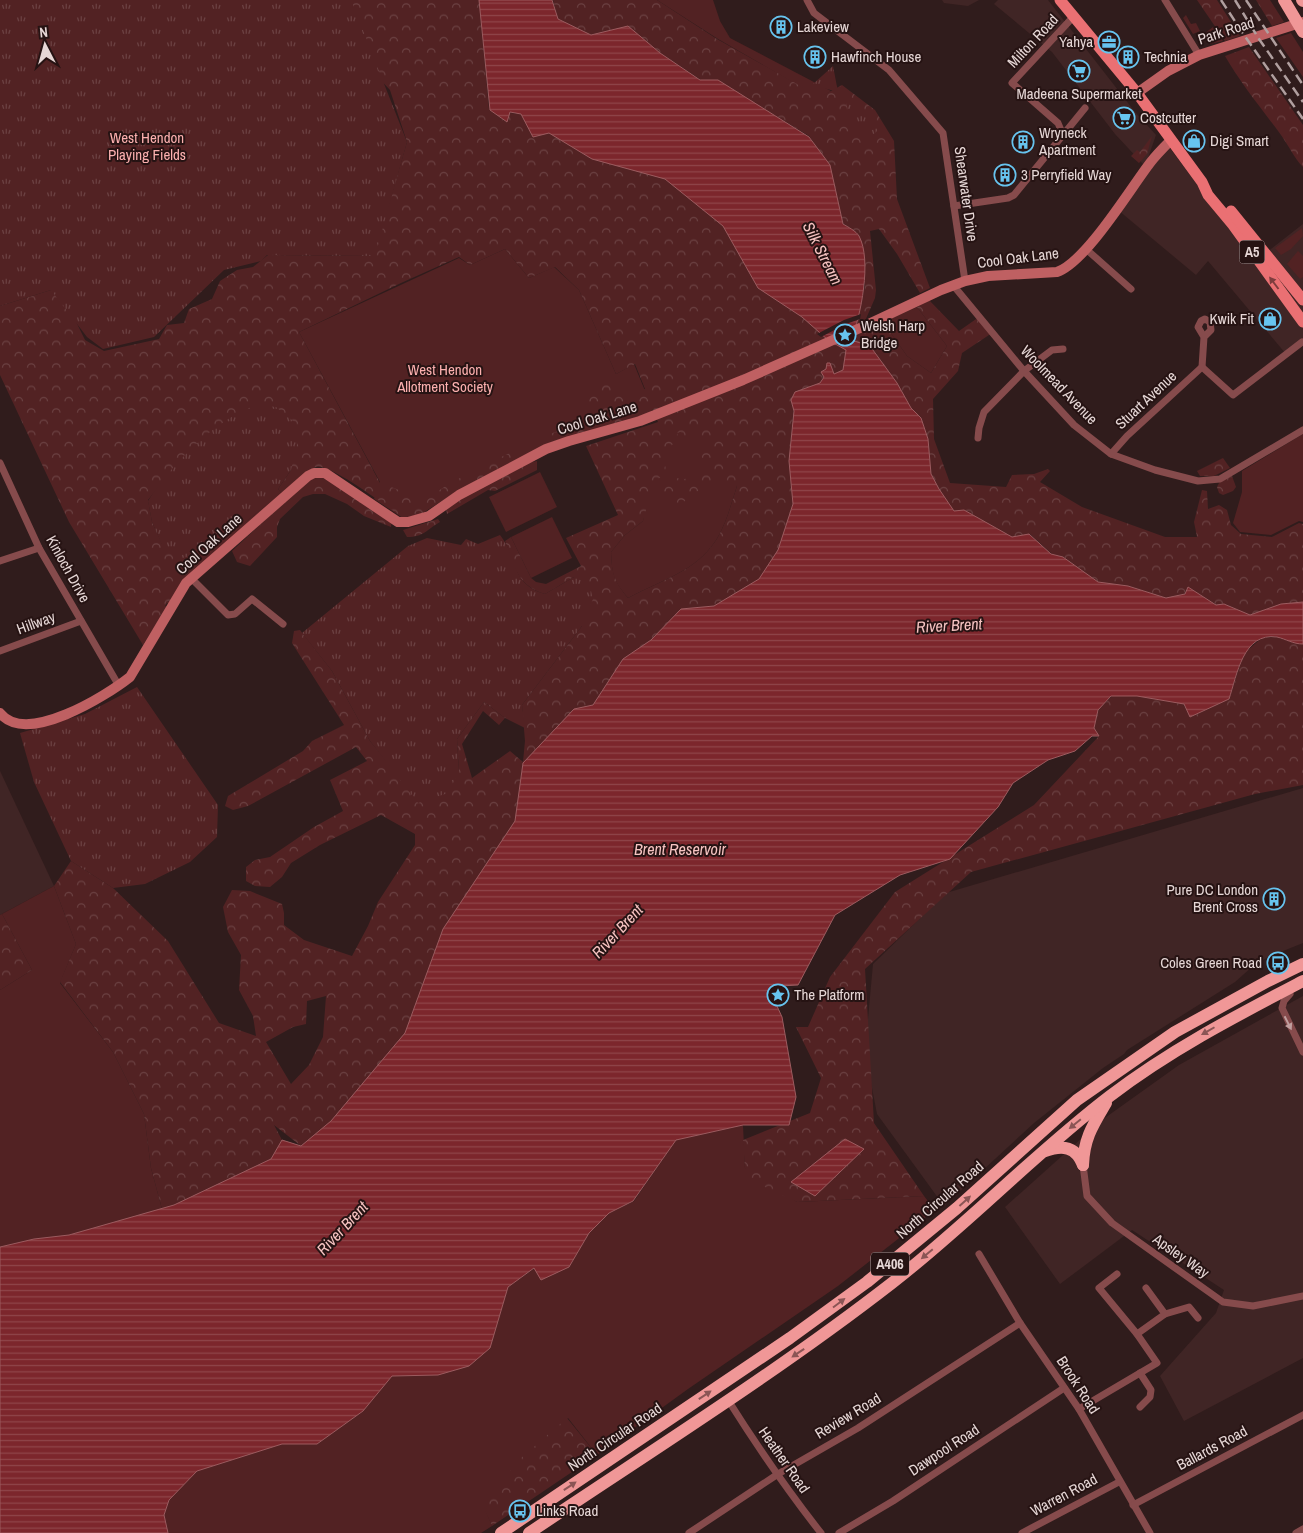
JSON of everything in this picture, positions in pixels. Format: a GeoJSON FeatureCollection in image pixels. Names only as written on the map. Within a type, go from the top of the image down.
{"type":"FeatureCollection","features":[{"type":"Feature","properties":{"kind":"highway"},"geometry":{"type":"LineString","coordinates":[[1284,0],[1303,32]]}},
{"type":"Feature","properties":{"kind":"highway","name":"A406"},"geometry":{"type":"LineString","coordinates":[[1268,981],[1303,955]]}},
{"type":"Feature","properties":{"kind":"highway","name":"North Circular Road"},"geometry":{"type":"LineString","coordinates":[[501,1533],[838,1304],[957,1208],[1077,1100],[1175,1032],[1303,964]]}},
{"type":"Feature","properties":{"kind":"highway","name":"A406"},"geometry":{"type":"LineString","coordinates":[[529,1533],[848,1317],[961,1226],[1041,1153],[1111,1095],[1175,1050],[1303,981]]}},
{"type":"Feature","properties":{"kind":"highway","name":"A406"},"geometry":{"type":"LineString","coordinates":[[1251,1008],[1303,989]]}},
{"type":"Feature","properties":{"kind":"highway"},"geometry":{"type":"LineString","coordinates":[[1083,1165],[1086,1139],[1091,1127],[1111,1095]]}},
{"type":"Feature","properties":{"kind":"highway"},"geometry":{"type":"LineString","coordinates":[[1041,1153],[1058,1148],[1070,1150],[1079,1156],[1083,1165]]}},
{"type":"Feature","properties":{"kind":"main road","name":"A5"},"geometry":{"type":"LineString","coordinates":[[1060,0],[1137,94],[1202,182],[1208,195],[1233,225],[1303,322]]}},
{"type":"Feature","properties":{"kind":"main road","name":"A5"},"geometry":{"type":"LineString","coordinates":[[1202,182],[1215,191],[1303,300]]}},
{"type":"Feature","properties":{"kind":"street","name":"Shearwater Drive"},"geometry":{"type":"LineString","coordinates":[[807,0],[814,13],[889,70],[943,133],[965,281]]}},
{"type":"Feature","properties":{"kind":"street"},"geometry":{"type":"LineString","coordinates":[[1165,0],[1199,55]]}},
{"type":"Feature","properties":{"kind":"street","name":"Milton Road"},"geometry":{"type":"LineString","coordinates":[[1062,134],[1058,122],[1012,83],[1074,16]]}},
{"type":"Feature","properties":{"kind":"street","name":"Park Road"},"geometry":{"type":"LineString","coordinates":[[1137,94],[1168,71],[1199,55],[1303,22]]}},
{"type":"Feature","properties":{"kind":"street"},"geometry":{"type":"LineString","coordinates":[[954,206],[1008,198],[1014,195],[1085,108]]}},
{"type":"Feature","properties":{"kind":"street","name":"Cool Oak Lane"},"geometry":{"type":"LineString","coordinates":[[1,717],[12,723],[26,724],[62,716],[79,710],[119,686],[130,677],[182,589],[191,578],[308,476],[314,473],[325,473],[332,476],[398,522],[408,522],[429,516],[459,495],[546,450],[569,441],[640,421],[744,380],[953,285],[988,276],[1058,272],[1071,265],[1086,249],[1151,162],[1171,140]]}},
{"type":"Feature","properties":{"kind":"street"},"geometry":{"type":"LineString","coordinates":[[1086,249],[1131,288]]}},
{"type":"Feature","properties":{"kind":"street","name":"Woolmead Avenue"},"geometry":{"type":"LineString","coordinates":[[953,285],[1024,371],[1074,425],[1111,454],[1155,470],[1198,481],[1220,479],[1303,430]]}},
{"type":"Feature","properties":{"kind":"street"},"geometry":{"type":"LineString","coordinates":[[1204,337],[1202,367],[1233,395],[1302,342]]}},
{"type":"Feature","properties":{"kind":"street"},"geometry":{"type":"LineString","coordinates":[[978,438],[984,412],[1024,371],[1052,350],[1063,349]]}},
{"type":"Feature","properties":{"kind":"street","name":"Stuart Avenue"},"geometry":{"type":"LineString","coordinates":[[1111,454],[1127,436],[1202,367]]}},
{"type":"Feature","properties":{"kind":"street","name":"Kinloch Drive"},"geometry":{"type":"LineString","coordinates":[[0,463],[39,548],[119,686]]}},
{"type":"Feature","properties":{"kind":"street"},"geometry":{"type":"LineString","coordinates":[[0,562],[39,548]]}},
{"type":"Feature","properties":{"kind":"street"},"geometry":{"type":"LineString","coordinates":[[191,578],[228,615],[235,614],[252,599],[283,624]]}},
{"type":"Feature","properties":{"kind":"street","name":"Hillway"},"geometry":{"type":"LineString","coordinates":[[0,651],[82,621]]}},
{"type":"Feature","properties":{"kind":"street"},"geometry":{"type":"LineString","coordinates":[[1290,994],[1284,1001],[1282,1008],[1303,1052]]}},
{"type":"Feature","properties":{"kind":"street","name":"Apsley Way"},"geometry":{"type":"LineString","coordinates":[[1083,1165],[1087,1196],[1112,1223],[1223,1302],[1253,1306],[1303,1296]]}},
{"type":"Feature","properties":{"kind":"street","name":"Brook Road"},"geometry":{"type":"LineString","coordinates":[[979,1254],[1020,1323],[1079,1409],[1119,1482],[1150,1533]]}},
{"type":"Feature","properties":{"kind":"street"},"geometry":{"type":"LineString","coordinates":[[1079,1409],[1157,1362],[1099,1288],[1117,1274]]}},
{"type":"Feature","properties":{"kind":"street"},"geometry":{"type":"LineString","coordinates":[[1146,1288],[1165,1314]]}},
{"type":"Feature","properties":{"kind":"street"},"geometry":{"type":"LineString","coordinates":[[1136,1334],[1165,1314],[1189,1306],[1198,1318]]}},
{"type":"Feature","properties":{"kind":"street","name":"Review Road"},"geometry":{"type":"LineString","coordinates":[[689,1533],[778,1474],[858,1428],[1020,1323]]}},
{"type":"Feature","properties":{"kind":"street"},"geometry":{"type":"LineString","coordinates":[[1140,1373],[1151,1390],[1150,1397],[1140,1407]]}},
{"type":"Feature","properties":{"kind":"street","name":"Dawpool Road"},"geometry":{"type":"LineString","coordinates":[[839,1533],[893,1501],[1064,1388]]}},
{"type":"Feature","properties":{"kind":"street","name":"Heather Road"},"geometry":{"type":"LineString","coordinates":[[728,1400],[766,1460],[821,1533]]}},
{"type":"Feature","properties":{"kind":"street","name":"Ballards Road"},"geometry":{"type":"LineString","coordinates":[[1133,1505],[1303,1415]]}},
{"type":"Feature","properties":{"kind":"street","name":"Warren Road"},"geometry":{"type":"LineString","coordinates":[[1022,1533],[1119,1482]]}},
{"type":"Feature","properties":{"kind":"street"},"geometry":{"type":"LineString","coordinates":[[1296,1533],[1303,1529]]}},
{"type":"Feature","properties":{"kind":"shaded area"},"geometry":{"type":"Polygon","coordinates":[[[942,0],[979,0],[968,6],[944,3],[942,0]]]}},
{"type":"Feature","properties":{"kind":"shaded area"},"geometry":{"type":"Polygon","coordinates":[[[998,0],[1048,0],[1135,112],[1156,135],[1148,158],[1143,164],[1115,134],[1052,52],[994,4],[998,0]]]}},
{"type":"Feature","properties":{"kind":"shaded area"},"geometry":{"type":"Polygon","coordinates":[[[1169,147],[1303,326],[1303,342],[1286,354],[1208,261],[1196,275],[1118,210],[1169,147]]]}},
{"type":"Feature","properties":{"kind":"shaded area"},"geometry":{"type":"Polygon","coordinates":[[[1303,224],[1303,322],[1257,260],[1303,224]]]}},
{"type":"Feature","properties":{"kind":"shaded area"},"geometry":{"type":"Polygon","coordinates":[[[0,771],[54,886],[0,915],[0,771]]]}},
{"type":"Feature","properties":{"kind":"shaded area"},"geometry":{"type":"Polygon","coordinates":[[[1303,788],[1303,943],[1268,957],[1253,966],[1235,982],[1127,1050],[1034,1123],[944,1206],[877,1114],[865,1052],[873,964],[946,893],[1303,788]]]}},
{"type":"Feature","properties":{"kind":"shaded area"},"geometry":{"type":"Polygon","coordinates":[[[1303,996],[1303,1358],[1184,1421],[1160,1376],[1216,1313],[1224,1290],[1132,1230],[1060,1284],[1005,1207],[1102,1120],[1179,1065],[1303,996]]]}},
{"type":"Feature","properties":{"kind":"green space","name":"West Hendon Playing Fields"},"geometry":{"type":"Polygon","coordinates":[[[0,0],[351,0],[407,142],[375,256],[267,255],[261,261],[224,270],[154,337],[103,349],[87,337],[51,290],[0,306],[0,0]]]}},
{"type":"Feature","properties":{"kind":"green space"},"geometry":{"type":"Polygon","coordinates":[[[315,0],[479,0],[489,109],[506,122],[510,113],[521,114],[533,136],[548,132],[592,159],[664,178],[722,224],[758,288],[802,317],[828,340],[846,350],[843,370],[834,374],[830,363],[820,383],[795,392],[789,461],[793,504],[778,550],[760,579],[714,606],[681,609],[651,640],[623,659],[593,705],[576,709],[523,763],[515,821],[443,929],[405,1033],[331,1121],[301,1146],[274,1125],[282,1140],[271,1159],[162,1209],[151,1168],[144,1114],[113,1052],[60,982],[76,944],[54,886],[71,861],[113,888],[168,941],[219,1023],[256,1036],[253,1016],[239,990],[241,955],[228,932],[223,907],[232,890],[250,891],[282,904],[284,925],[304,940],[352,956],[378,902],[415,845],[415,834],[381,815],[320,845],[291,863],[282,877],[270,887],[255,886],[246,881],[246,867],[255,860],[270,857],[314,827],[343,811],[330,780],[367,761],[356,747],[248,806],[233,810],[225,806],[228,796],[303,751],[312,741],[344,725],[292,643],[294,631],[300,630],[332,671],[370,741],[391,767],[459,771],[457,739],[484,702],[505,718],[499,725],[483,711],[462,744],[472,778],[510,751],[523,762],[525,741],[522,705],[582,626],[574,577],[545,594],[535,590],[522,580],[518,574],[505,541],[511,537],[531,578],[536,582],[546,584],[581,566],[566,538],[618,515],[586,446],[658,422],[653,409],[643,415],[551,441],[547,435],[589,420],[588,399],[597,388],[611,382],[619,395],[645,389],[635,364],[616,374],[579,290],[555,267],[529,278],[505,249],[470,265],[459,257],[299,332],[380,483],[427,500],[445,487],[477,469],[539,442],[535,449],[460,489],[421,514],[403,518],[360,487],[323,468],[316,467],[312,469],[283,495],[278,489],[291,470],[166,477],[148,500],[152,522],[162,544],[165,546],[209,551],[270,502],[272,505],[169,604],[167,603],[165,606],[167,607],[143,645],[69,522],[0,375],[0,306],[51,290],[61,291],[85,340],[104,351],[159,339],[167,325],[184,323],[189,309],[212,299],[220,281],[237,270],[253,267],[268,255],[374,256],[407,142],[390,90],[362,60],[315,0]],[[681,432],[677,433],[679,440],[662,452],[667,474],[654,481],[643,521],[625,535],[611,552],[615,577],[628,598],[684,570],[703,556],[724,526],[737,486],[721,481],[696,492],[681,504],[659,496],[666,477],[685,479],[704,466],[697,439],[683,439],[681,432]],[[326,996],[307,1001],[306,1024],[293,1027],[266,1042],[291,1084],[309,1065],[323,1037],[326,996]]]}},
{"type":"Feature","properties":{"kind":"green space"},"geometry":{"type":"Polygon","coordinates":[[[553,0],[657,0],[717,39],[820,97],[842,85],[875,110],[894,141],[897,199],[930,288],[920,293],[897,254],[879,229],[870,231],[876,290],[875,298],[865,321],[856,326],[865,286],[863,249],[858,235],[843,223],[830,166],[809,136],[718,81],[701,80],[659,52],[628,27],[591,35],[558,19],[553,0]]]}},
{"type":"Feature","properties":{"kind":"green space"},"geometry":{"type":"Polygon","coordinates":[[[657,0],[713,0],[720,21],[730,38],[831,91],[820,98],[718,39],[657,0]]]}},
{"type":"Feature","properties":{"kind":"green space"},"geometry":{"type":"Polygon","coordinates":[[[1197,0],[1217,0],[1240,36],[1225,41],[1197,0]]]}},
{"type":"Feature","properties":{"kind":"green space"},"geometry":{"type":"Polygon","coordinates":[[[1256,0],[1270,0],[1284,22],[1272,26],[1256,0]]]}},
{"type":"Feature","properties":{"kind":"green space"},"geometry":{"type":"Polygon","coordinates":[[[1186,15],[1191,24],[1196,23],[1200,31],[1193,34],[1183,18],[1186,15]]]}},
{"type":"Feature","properties":{"kind":"green space"},"geometry":{"type":"Polygon","coordinates":[[[1213,27],[1223,41],[1210,44],[1204,34],[1213,27]]]}},
{"type":"Feature","properties":{"kind":"green space"},"geometry":{"type":"Polygon","coordinates":[[[1291,33],[1303,52],[1303,77],[1276,38],[1291,33]]]}},
{"type":"Feature","properties":{"kind":"green space"},"geometry":{"type":"Polygon","coordinates":[[[1249,47],[1303,125],[1303,167],[1225,56],[1249,47]]]}},
{"type":"Feature","properties":{"kind":"green space"},"geometry":{"type":"Polygon","coordinates":[[[833,66],[838,92],[812,85],[833,66]]]}},
{"type":"Feature","properties":{"kind":"green space"},"geometry":{"type":"Polygon","coordinates":[[[846,98],[879,129],[871,137],[851,122],[846,98]]]}},
{"type":"Feature","properties":{"kind":"green space"},"geometry":{"type":"Polygon","coordinates":[[[1152,136],[1147,154],[1139,163],[1131,156],[1137,150],[1140,152],[1152,136]]]}},
{"type":"Feature","properties":{"kind":"green space"},"geometry":{"type":"Polygon","coordinates":[[[1302,228],[1303,236],[1291,249],[1281,255],[1275,248],[1302,228]]]}},
{"type":"Feature","properties":{"kind":"green space","name":"West Hendon Allotment Society"},"geometry":{"type":"Polygon","coordinates":[[[505,249],[529,278],[554,267],[579,290],[616,374],[634,364],[653,410],[643,416],[551,442],[460,489],[421,514],[403,518],[374,499],[380,482],[299,332],[459,258],[470,265],[505,249]]]}},
{"type":"Feature","properties":{"kind":"green space"},"geometry":{"type":"Polygon","coordinates":[[[1298,251],[1303,256],[1303,277],[1300,279],[1287,264],[1298,251]]]}},
{"type":"Feature","properties":{"kind":"green space"},"geometry":{"type":"Polygon","coordinates":[[[929,300],[959,331],[979,317],[992,333],[962,353],[958,371],[933,399],[934,439],[950,483],[1006,487],[1012,475],[1034,474],[1048,469],[1050,471],[1040,482],[1082,507],[1165,537],[1197,537],[1194,522],[1202,490],[1207,491],[1208,509],[1219,505],[1227,510],[1231,525],[1241,534],[1272,537],[1299,523],[1303,524],[1303,602],[1281,604],[1250,615],[1225,604],[1217,605],[1188,587],[1184,594],[1167,598],[1129,586],[1098,582],[1064,557],[1052,554],[1030,534],[1012,537],[964,510],[954,511],[931,474],[928,439],[921,418],[911,408],[897,383],[870,346],[850,341],[853,336],[883,322],[907,356],[931,373],[947,346],[917,307],[929,300]]]}},
{"type":"Feature","properties":{"kind":"green space"},"geometry":{"type":"Polygon","coordinates":[[[917,307],[947,346],[931,373],[907,356],[883,322],[917,307]]]}},
{"type":"Feature","properties":{"kind":"green space"},"geometry":{"type":"Polygon","coordinates":[[[259,405],[276,407],[293,421],[297,444],[291,470],[278,489],[283,495],[272,505],[269,503],[209,551],[182,558],[162,545],[152,522],[148,501],[157,487],[182,458],[212,431],[228,419],[259,405]]]}},
{"type":"Feature","properties":{"kind":"green space"},"geometry":{"type":"Polygon","coordinates":[[[697,423],[737,486],[727,518],[716,540],[703,556],[684,570],[628,598],[614,577],[611,552],[625,535],[643,521],[656,440],[697,423]]]}},
{"type":"Feature","properties":{"kind":"green space"},"geometry":{"type":"Polygon","coordinates":[[[1303,434],[1303,522],[1299,521],[1271,535],[1240,532],[1233,523],[1242,492],[1242,471],[1303,434]]]}},
{"type":"Feature","properties":{"kind":"green space"},"geometry":{"type":"Polygon","coordinates":[[[1223,458],[1230,468],[1214,476],[1200,476],[1197,471],[1223,458]]]}},
{"type":"Feature","properties":{"kind":"green space"},"geometry":{"type":"Polygon","coordinates":[[[537,461],[537,470],[495,491],[488,490],[447,514],[446,509],[466,495],[528,463],[537,461]]]}},
{"type":"Feature","properties":{"kind":"green space"},"geometry":{"type":"Polygon","coordinates":[[[540,472],[557,507],[506,532],[489,497],[540,472]]]}},
{"type":"Feature","properties":{"kind":"green space"},"geometry":{"type":"Polygon","coordinates":[[[322,476],[392,519],[391,527],[364,516],[347,504],[325,494],[313,494],[303,497],[280,519],[277,527],[277,537],[250,566],[237,562],[232,551],[308,480],[322,476]]]}},
{"type":"Feature","properties":{"kind":"green space"},"geometry":{"type":"Polygon","coordinates":[[[1232,476],[1236,487],[1233,491],[1223,495],[1219,493],[1217,487],[1220,481],[1232,476]]]}},
{"type":"Feature","properties":{"kind":"green space"},"geometry":{"type":"Polygon","coordinates":[[[552,517],[572,558],[531,578],[511,537],[552,517]]]}},
{"type":"Feature","properties":{"kind":"green space"},"geometry":{"type":"Polygon","coordinates":[[[438,519],[440,522],[417,536],[407,537],[403,530],[438,519]]]}},
{"type":"Feature","properties":{"kind":"green space"},"geometry":{"type":"Polygon","coordinates":[[[500,535],[506,544],[520,577],[534,590],[545,594],[574,577],[589,583],[593,599],[582,626],[522,705],[525,728],[505,718],[484,702],[457,739],[459,771],[448,793],[418,803],[370,741],[332,671],[302,633],[408,546],[427,538],[461,545],[466,539],[478,544],[500,535]]]}},
{"type":"Feature","properties":{"kind":"green space"},"geometry":{"type":"Polygon","coordinates":[[[1275,637],[1303,644],[1303,785],[1255,794],[971,872],[865,969],[874,1123],[924,1196],[797,1202],[750,1180],[745,1168],[743,1140],[810,1113],[821,1078],[796,1027],[808,1027],[830,977],[895,892],[1034,805],[1099,736],[1094,727],[1099,709],[1112,696],[1137,696],[1183,704],[1191,717],[1229,699],[1244,653],[1262,638],[1275,637]]]}},
{"type":"Feature","properties":{"kind":"green space"},"geometry":{"type":"Polygon","coordinates":[[[137,687],[218,805],[217,837],[190,862],[145,884],[113,888],[71,861],[34,782],[20,733],[85,714],[137,687]]]}},
{"type":"Feature","properties":{"kind":"green space"},"geometry":{"type":"Polygon","coordinates":[[[54,886],[76,944],[60,983],[113,1052],[144,1114],[151,1168],[162,1209],[69,1235],[34,1239],[0,1247],[0,990],[32,970],[2,914],[54,886]]]}},
{"type":"Feature","properties":{"kind":"green space"},"geometry":{"type":"Polygon","coordinates":[[[2,914],[32,970],[0,990],[0,915],[2,914]]]}},
{"type":"Feature","properties":{"kind":"green space"},"geometry":{"type":"Polygon","coordinates":[[[743,1125],[745,1168],[797,1202],[924,1196],[935,1210],[838,1286],[688,1389],[597,1455],[568,1418],[483,1504],[492,1526],[481,1533],[168,1533],[164,1515],[169,1500],[197,1471],[282,1444],[317,1444],[363,1411],[392,1376],[438,1375],[490,1348],[508,1287],[535,1268],[569,1267],[589,1233],[609,1213],[634,1201],[676,1140],[743,1125]]]}},
{"type":"Feature","properties":{"kind":"green space"},"geometry":{"type":"Polygon","coordinates":[[[567,1418],[597,1455],[492,1526],[482,1504],[521,1458],[567,1418]]]}},
{"type":"Feature","properties":{"kind":"water","name":"Brent Reservoir"},"geometry":{"type":"Polygon","coordinates":[[[479,0],[552,0],[558,19],[591,35],[628,26],[660,53],[700,80],[718,80],[809,137],[830,165],[843,224],[858,234],[863,246],[865,259],[864,288],[851,340],[870,346],[897,383],[911,408],[921,418],[928,439],[931,474],[954,511],[964,510],[1012,537],[1029,534],[1051,554],[1063,557],[1098,582],[1128,586],[1166,598],[1185,594],[1188,587],[1216,605],[1224,604],[1250,615],[1281,604],[1303,602],[1303,644],[1277,637],[1266,637],[1256,641],[1243,657],[1229,699],[1190,717],[1184,704],[1137,696],[1111,696],[1098,710],[1094,728],[1099,736],[1092,736],[1075,751],[1048,760],[1013,783],[998,807],[950,859],[900,875],[835,915],[798,985],[780,986],[771,993],[782,1017],[796,1097],[789,1125],[743,1125],[676,1140],[633,1201],[609,1213],[589,1233],[569,1267],[541,1280],[534,1268],[508,1287],[490,1348],[469,1366],[438,1375],[392,1376],[363,1411],[317,1444],[282,1444],[197,1471],[169,1500],[164,1515],[168,1533],[0,1533],[0,1247],[34,1239],[69,1235],[174,1205],[271,1159],[282,1140],[301,1146],[331,1121],[405,1033],[443,929],[515,821],[523,763],[574,709],[593,705],[623,659],[651,640],[681,609],[714,606],[759,579],[778,550],[793,504],[789,461],[794,411],[791,400],[795,392],[820,383],[824,377],[821,372],[826,369],[827,363],[830,363],[834,374],[843,370],[846,350],[828,340],[802,317],[758,288],[723,226],[665,179],[592,159],[549,133],[533,137],[521,114],[510,112],[507,122],[490,110],[479,0]]]}},
{"type":"Feature","properties":{"kind":"water"},"geometry":{"type":"Polygon","coordinates":[[[845,1139],[864,1149],[815,1196],[791,1182],[845,1139]]]}},
{"type":"Feature","properties":{"kind":"pier"},"geometry":{"type":"Polygon","coordinates":[[[861,314],[860,319],[821,337],[817,334],[844,320],[861,314]]]}},
{"type":"Feature","properties":{"kind":"railway"},"geometry":{"type":"LineString","coordinates":[[1221,0],[1303,119]]}},
{"type":"Feature","properties":{"kind":"railway"},"geometry":{"type":"LineString","coordinates":[[1235,0],[1259,39],[1303,102]]}},
{"type":"Feature","properties":{"kind":"railway"},"geometry":{"type":"LineString","coordinates":[[1246,0],[1303,85]]}},
{"type":"Feature","properties":{"kind":"place","name":"Lakeview"},"geometry":{"type":"Point","coordinates":[781,27]}},
{"type":"Feature","properties":{"kind":"place","name":"Yahya"},"geometry":{"type":"Point","coordinates":[1109,42]}},
{"type":"Feature","properties":{"kind":"place","name":"Hawfinch House"},"geometry":{"type":"Point","coordinates":[815,57]}},
{"type":"Feature","properties":{"kind":"place","name":"Technia"},"geometry":{"type":"Point","coordinates":[1128,57]}},
{"type":"Feature","properties":{"kind":"place","name":"Madeena Supermarket"},"geometry":{"type":"Point","coordinates":[1079,71]}},
{"type":"Feature","properties":{"kind":"place","name":"Costcutter"},"geometry":{"type":"Point","coordinates":[1124,118]}},
{"type":"Feature","properties":{"kind":"place","name":"Digi Smart"},"geometry":{"type":"Point","coordinates":[1194,141]}},
{"type":"Feature","properties":{"kind":"place","name":"Wryneck Apartment"},"geometry":{"type":"Point","coordinates":[1023,142]}},
{"type":"Feature","properties":{"kind":"place","name":"3 Perryfield Way"},"geometry":{"type":"Point","coordinates":[1005,175]}},
{"type":"Feature","properties":{"kind":"place","name":"Kwik Fit"},"geometry":{"type":"Point","coordinates":[1270,319]}},
{"type":"Feature","properties":{"kind":"place","name":"Welsh Harp Bridge"},"geometry":{"type":"Point","coordinates":[845,335]}},
{"type":"Feature","properties":{"kind":"place","name":"Pure DC London Brent Cross"},"geometry":{"type":"Point","coordinates":[1274,899]}},
{"type":"Feature","properties":{"kind":"place","name":"Coles Green Road"},"geometry":{"type":"Point","coordinates":[1278,963]}},
{"type":"Feature","properties":{"kind":"place","name":"The Platform"},"geometry":{"type":"Point","coordinates":[778,995]}},
{"type":"Feature","properties":{"kind":"place","name":"Links Road"},"geometry":{"type":"Point","coordinates":[520,1511]}},
{"type":"Feature","properties":{"kind":"water label","name":"Silk Stream"},"geometry":{"type":"Point","coordinates":[823,253]}},
{"type":"Feature","properties":{"kind":"water label","name":"River Brent"},"geometry":{"type":"Point","coordinates":[949,625]}},
{"type":"Feature","properties":{"kind":"water label","name":"River Brent"},"geometry":{"type":"Point","coordinates":[617,931]}},
{"type":"Feature","properties":{"kind":"water label","name":"River Brent"},"geometry":{"type":"Point","coordinates":[342,1228]}}]}
